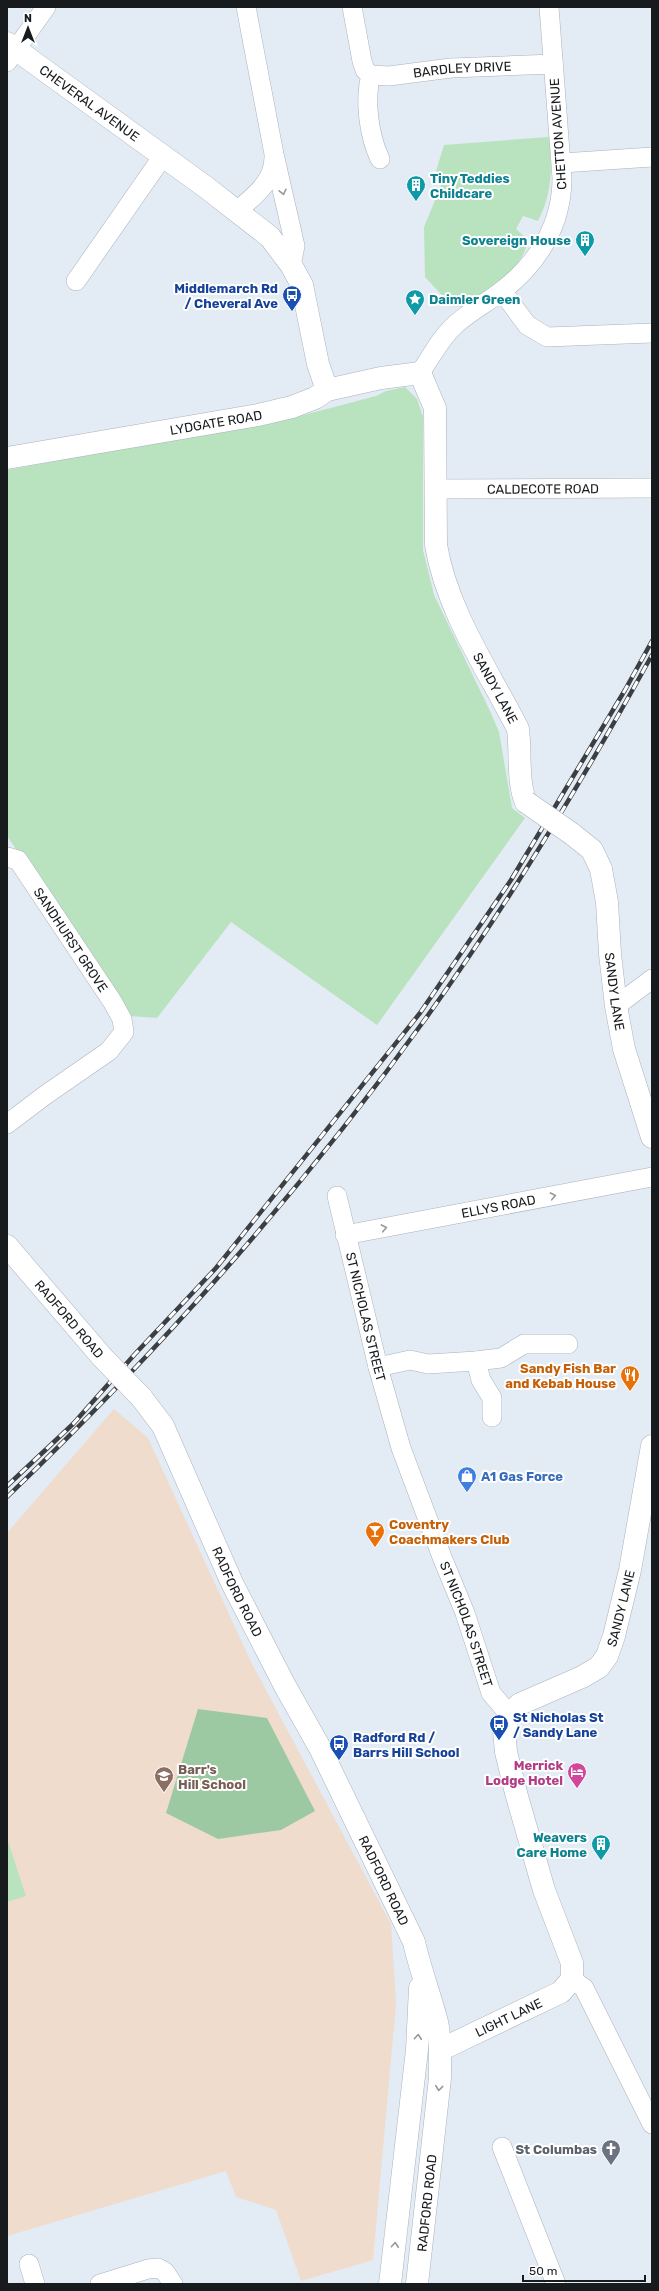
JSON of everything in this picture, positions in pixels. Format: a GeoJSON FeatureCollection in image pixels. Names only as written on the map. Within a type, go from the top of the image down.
{"type":"FeatureCollection","features":[{"type":"Feature","properties":{"kind":"street","name":"CHEVERAL AVENUE"},"geometry":{"type":"LineString","coordinates":[[46,7],[10,52],[163,156],[270,237],[291,265],[302,285],[318,364],[327,390]]}},
{"type":"Feature","properties":{"kind":"street"},"geometry":{"type":"LineString","coordinates":[[246,7],[274,154],[295,246],[291,265]]}},
{"type":"Feature","properties":{"kind":"street"},"geometry":{"type":"LineString","coordinates":[[352,7],[362,61],[365,70],[372,75],[368,99],[374,146],[380,159]]}},
{"type":"Feature","properties":{"kind":"street","name":"CHETTON AVENUE"},"geometry":{"type":"LineString","coordinates":[[420,373],[455,325],[502,291],[527,270],[544,246],[555,222],[562,193],[562,163],[549,7]]}},
{"type":"Feature","properties":{"kind":"street","name":"BARDLEY DRIVE"},"geometry":{"type":"LineString","coordinates":[[372,75],[389,76],[451,68],[553,64]]}},
{"type":"Feature","properties":{"kind":"street"},"geometry":{"type":"LineString","coordinates":[[237,211],[268,181],[274,169],[274,154]]}},
{"type":"Feature","properties":{"kind":"street"},"geometry":{"type":"LineString","coordinates":[[76,281],[163,156]]}},
{"type":"Feature","properties":{"kind":"street"},"geometry":{"type":"LineString","coordinates":[[562,163],[652,157]]}},
{"type":"Feature","properties":{"kind":"street"},"geometry":{"type":"LineString","coordinates":[[502,291],[527,325],[547,337],[652,333]]}},
{"type":"Feature","properties":{"kind":"street","name":"LYDGATE ROAD"},"geometry":{"type":"LineString","coordinates":[[7,458],[272,412],[309,401],[327,390],[381,378],[420,373]]}},
{"type":"Feature","properties":{"kind":"street","name":"SANDY LANE"},"geometry":{"type":"LineString","coordinates":[[420,373],[435,408],[436,545],[440,565],[458,615],[518,729],[521,747],[522,788],[526,802],[592,850],[601,869],[607,902],[610,954],[616,1006],[624,1049],[652,1137]]}},
{"type":"Feature","properties":{"kind":"street","name":"CALDECOTE ROAD"},"geometry":{"type":"LineString","coordinates":[[435,489],[652,488]]}},
{"type":"Feature","properties":{"kind":"street","name":"SANDHURST GROVE"},"geometry":{"type":"LineString","coordinates":[[7,857],[18,860],[112,1001],[122,1019],[124,1032],[109,1051],[44,1096],[7,1124]]}},
{"type":"Feature","properties":{"kind":"street"},"geometry":{"type":"LineString","coordinates":[[616,1006],[652,979]]}},
{"type":"Feature","properties":{"kind":"street","name":"ELLYS ROAD"},"geometry":{"type":"LineString","coordinates":[[345,1235],[652,1177]]}},
{"type":"Feature","properties":{"kind":"street","name":"ST NICHOLAS STREET"},"geometry":{"type":"LineString","coordinates":[[337,1196],[345,1235],[378,1367],[402,1448],[442,1557],[465,1613],[491,1693],[509,1714]]}},
{"type":"Feature","properties":{"kind":"street","name":"RADFORD ROAD"},"geometry":{"type":"LineString","coordinates":[[7,1246],[103,1358],[141,1397],[163,1426],[232,1583],[351,1811],[414,1942],[420,1969],[437,2023],[440,2050],[440,2078],[417,2284]]}},
{"type":"Feature","properties":{"kind":"street"},"geometry":{"type":"LineString","coordinates":[[378,1367],[410,1360],[428,1364],[501,1358],[524,1344],[568,1344]]}},
{"type":"Feature","properties":{"kind":"street"},"geometry":{"type":"LineString","coordinates":[[476,1361],[484,1388],[492,1398],[492,1417]]}},
{"type":"Feature","properties":{"kind":"street","name":"SANDY LANE"},"geometry":{"type":"LineString","coordinates":[[509,1714],[520,1704],[582,1677],[599,1667],[607,1656],[614,1636],[630,1570],[652,1446]]}},
{"type":"Feature","properties":{"kind":"street"},"geometry":{"type":"LineString","coordinates":[[509,1714],[504,1731],[506,1752],[516,1794],[544,1890],[572,1963],[572,1979],[584,1988],[652,2124]]}},
{"type":"Feature","properties":{"kind":"street","name":"RADFORD ROAD"},"geometry":{"type":"LineString","coordinates":[[390,2284],[398,2201],[417,2050],[420,1969]]}},
{"type":"Feature","properties":{"kind":"street","name":"LIGHT LANE"},"geometry":{"type":"LineString","coordinates":[[440,2050],[562,1992],[572,1979]]}},
{"type":"Feature","properties":{"kind":"street","name":"RADFORD ROAD"},"geometry":{"type":"LineString","coordinates":[[398,2201],[414,2158],[426,2068],[432,2054],[440,2050]]}},
{"type":"Feature","properties":{"kind":"street"},"geometry":{"type":"LineString","coordinates":[[502,2147],[556,2284]]}},
{"type":"Feature","properties":{"kind":"street"},"geometry":{"type":"LineString","coordinates":[[29,2264],[35,2284]]}},
{"type":"Feature","properties":{"kind":"street"},"geometry":{"type":"LineString","coordinates":[[100,2284],[153,2268],[166,2272],[173,2284]]}},
{"type":"Feature","properties":{"kind":"shaded area","name":"Barr's Hill School"},"geometry":{"type":"Polygon","coordinates":[[[114,1409],[148,1438],[251,1662],[391,1924],[396,2004],[373,2260],[301,2281],[276,2210],[236,2197],[226,2171],[7,2236],[7,1533],[114,1409]]]}},
{"type":"Feature","properties":{"kind":"green space"},"geometry":{"type":"Polygon","coordinates":[[[549,137],[551,170],[549,190],[538,221],[523,216],[516,229],[528,240],[520,261],[513,270],[495,286],[468,307],[452,306],[425,277],[424,227],[445,176],[436,171],[444,145],[549,137]]]}},
{"type":"Feature","properties":{"kind":"green space"},"geometry":{"type":"Polygon","coordinates":[[[405,387],[417,399],[423,417],[423,550],[434,595],[499,732],[512,808],[525,818],[377,1025],[231,922],[157,1018],[130,1016],[7,836],[7,470],[304,415],[376,396],[386,391],[405,387]]]}},
{"type":"Feature","properties":{"kind":"green space"},"geometry":{"type":"Polygon","coordinates":[[[198,1709],[267,1718],[315,1811],[281,1830],[218,1839],[166,1813],[198,1709]]]}},
{"type":"Feature","properties":{"kind":"green space"},"geometry":{"type":"Polygon","coordinates":[[[7,1838],[26,1896],[7,1902],[7,1838]]]}},
{"type":"Feature","properties":{"kind":"railway"},"geometry":{"type":"LineString","coordinates":[[7,1486],[73,1424],[135,1354],[216,1268],[420,1013],[511,880],[625,690],[652,641]]}},
{"type":"Feature","properties":{"kind":"railway"},"geometry":{"type":"LineString","coordinates":[[7,1497],[64,1442],[174,1327],[279,1207],[379,1082],[457,975],[516,886],[572,794],[652,655]]}},
{"type":"Feature","properties":{"kind":"place","name":"Tiny Teddies Childcare"},"geometry":{"type":"Point","coordinates":[416,202]}},
{"type":"Feature","properties":{"kind":"place","name":"Sovereign House"},"geometry":{"type":"Point","coordinates":[585,257]}},
{"type":"Feature","properties":{"kind":"place","name":"Middlemarch Rd / Cheveral Ave"},"geometry":{"type":"Point","coordinates":[292,312]}},
{"type":"Feature","properties":{"kind":"place","name":"Daimler Green"},"geometry":{"type":"Point","coordinates":[415,316]}},
{"type":"Feature","properties":{"kind":"place","name":"Sandy Fish Bar and Kebab House"},"geometry":{"type":"Point","coordinates":[630,1392]}},
{"type":"Feature","properties":{"kind":"place","name":"A1 Gas Force"},"geometry":{"type":"Point","coordinates":[467,1493]}},
{"type":"Feature","properties":{"kind":"place","name":"Coventry Coachmakers Club"},"geometry":{"type":"Point","coordinates":[375,1548]}},
{"type":"Feature","properties":{"kind":"place","name":"St Nicholas St / Sandy Lane"},"geometry":{"type":"Point","coordinates":[499,1741]}},
{"type":"Feature","properties":{"kind":"place","name":"Radford Rd / Barrs Hill School"},"geometry":{"type":"Point","coordinates":[339,1761]}},
{"type":"Feature","properties":{"kind":"place","name":"Merrick Lodge Hotel"},"geometry":{"type":"Point","coordinates":[577,1789]}},
{"type":"Feature","properties":{"kind":"place","name":"Barr's Hill School"},"geometry":{"type":"Point","coordinates":[164,1793]}},
{"type":"Feature","properties":{"kind":"place","name":"Weavers Care Home"},"geometry":{"type":"Point","coordinates":[601,1861]}},
{"type":"Feature","properties":{"kind":"place","name":"St Columbas"},"geometry":{"type":"Point","coordinates":[611,2166]}}]}
